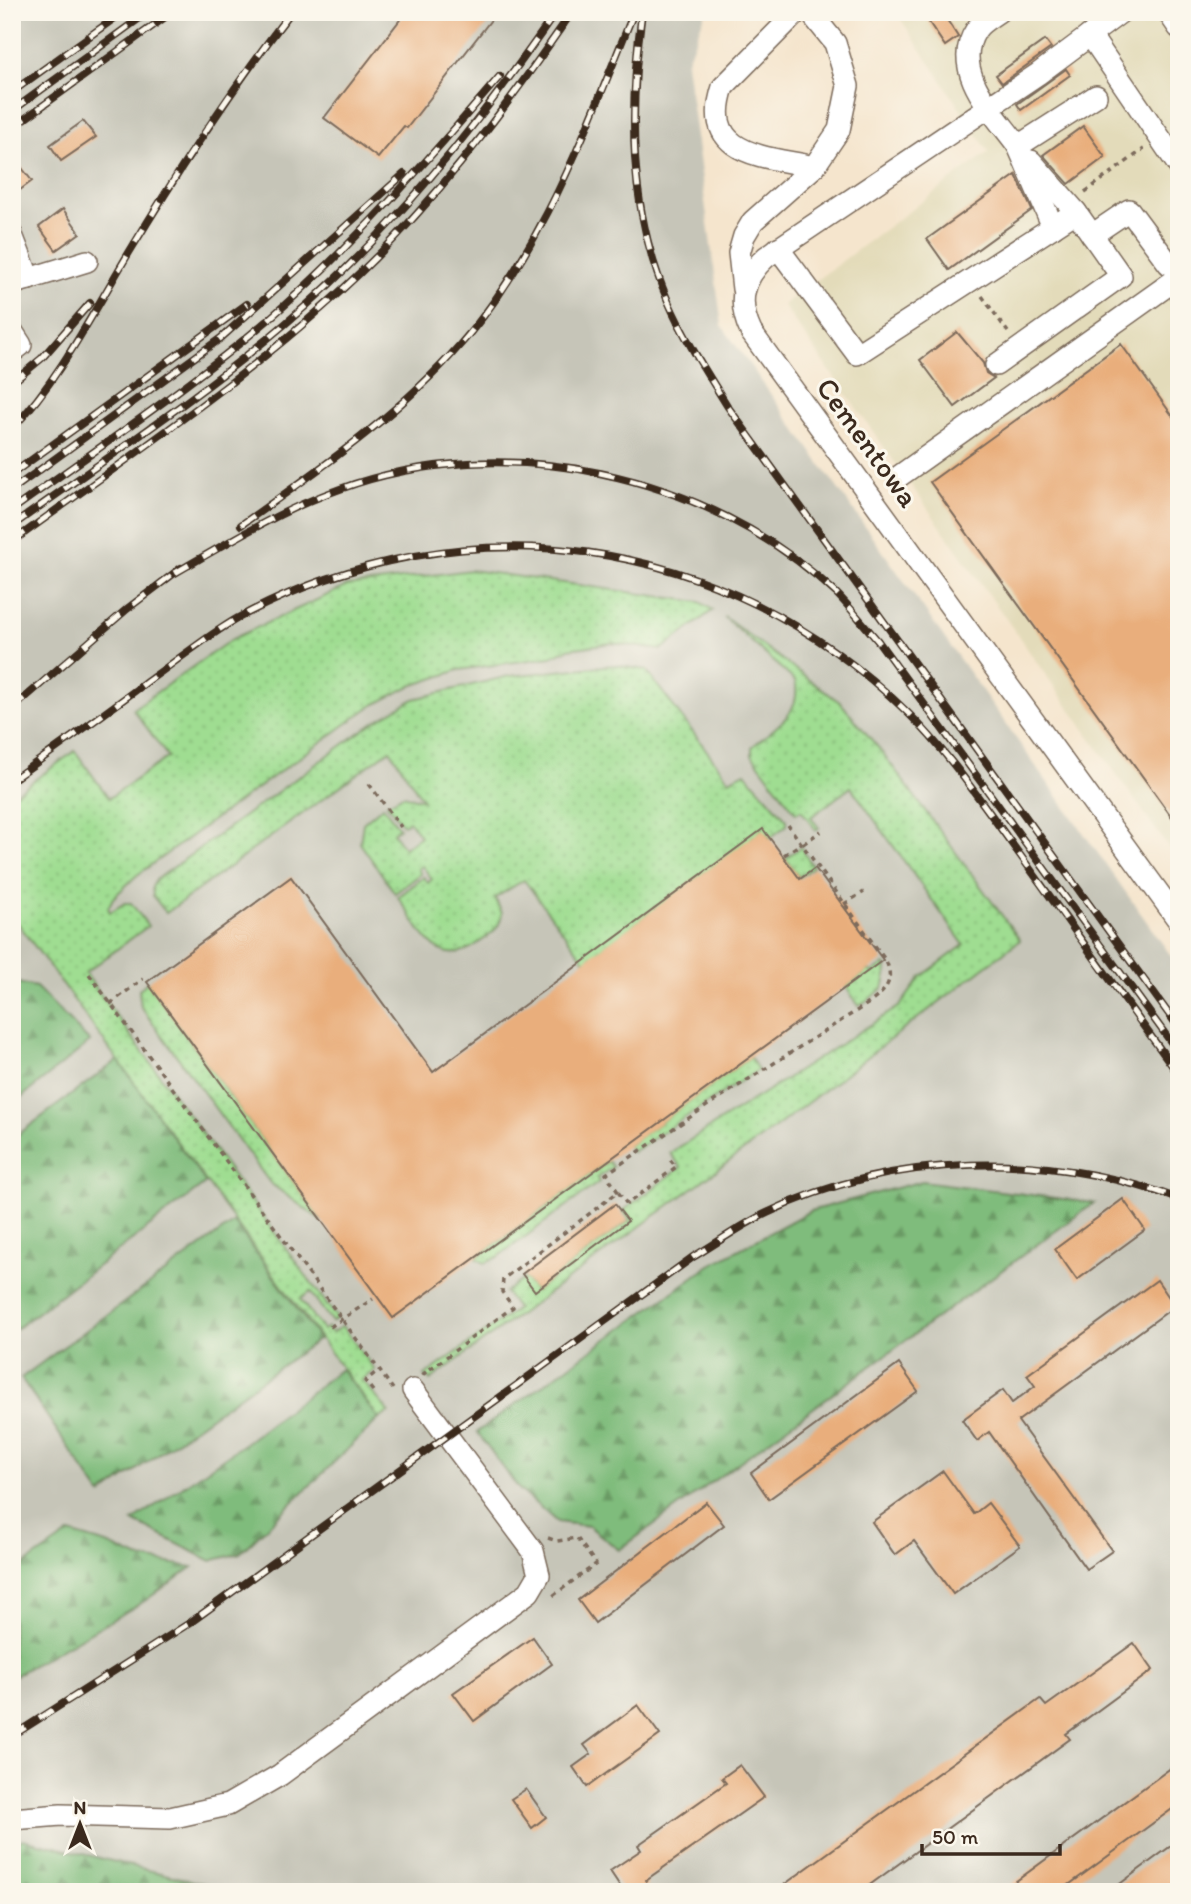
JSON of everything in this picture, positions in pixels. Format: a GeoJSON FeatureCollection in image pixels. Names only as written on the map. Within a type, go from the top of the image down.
{"type":"FeatureCollection","features":[{"type":"Feature","properties":{"kind":"lane"},"geometry":{"type":"LineString","coordinates":[[797,12],[723,87],[718,102],[719,119],[726,138],[739,150],[814,167]]}},
{"type":"Feature","properties":{"kind":"lane","name":"Cementowa"},"geometry":{"type":"LineString","coordinates":[[810,12],[835,43],[848,86],[839,130],[814,167],[753,221],[744,236],[739,253],[743,307],[751,331],[1179,921]]}},
{"type":"Feature","properties":{"kind":"lane"},"geometry":{"type":"LineString","coordinates":[[996,365],[1121,276],[1072,208],[1018,146],[978,92],[971,75],[968,54],[976,29],[998,12]]}},
{"type":"Feature","properties":{"kind":"lane"},"geometry":{"type":"LineString","coordinates":[[743,289],[757,264],[778,248],[1038,74],[1121,12]]}},
{"type":"Feature","properties":{"kind":"lane"},"geometry":{"type":"LineString","coordinates":[[1168,12],[1179,28]]}},
{"type":"Feature","properties":{"kind":"lane"},"geometry":{"type":"LineString","coordinates":[[1090,35],[1179,166]]}},
{"type":"Feature","properties":{"kind":"lane"},"geometry":{"type":"LineString","coordinates":[[1018,146],[1096,96]]}},
{"type":"Feature","properties":{"kind":"lane"},"geometry":{"type":"LineString","coordinates":[[1018,146],[1053,227]]}},
{"type":"Feature","properties":{"kind":"lane"},"geometry":{"type":"LineString","coordinates":[[778,248],[857,354],[1053,227],[1072,208]]}},
{"type":"Feature","properties":{"kind":"lane"},"geometry":{"type":"LineString","coordinates":[[1092,235],[1129,210],[1169,264]]}},
{"type":"Feature","properties":{"kind":"lane"},"geometry":{"type":"LineString","coordinates":[[12,235],[21,281],[87,261]]}},
{"type":"Feature","properties":{"kind":"lane"},"geometry":{"type":"LineString","coordinates":[[898,477],[1175,280],[1179,285]]}},
{"type":"Feature","properties":{"kind":"lane"},"geometry":{"type":"LineString","coordinates":[[12,331],[21,345],[12,352]]}},
{"type":"Feature","properties":{"kind":"lane"},"geometry":{"type":"LineString","coordinates":[[12,1819],[61,1815],[170,1818],[228,1805],[280,1774],[529,1592],[539,1575],[533,1551],[414,1385]]}},
{"type":"Feature","properties":{"kind":"path"},"geometry":{"type":"LineString","coordinates":[[1072,208],[1160,138]]}},
{"type":"Feature","properties":{"kind":"path"},"geometry":{"type":"LineString","coordinates":[[971,280],[1020,348]]}},
{"type":"Feature","properties":{"kind":"path"},"geometry":{"type":"LineString","coordinates":[[369,783],[401,827]]}},
{"type":"Feature","properties":{"kind":"path"},"geometry":{"type":"LineString","coordinates":[[668,1157],[676,1167],[627,1204],[606,1174],[884,992],[889,980],[888,964],[788,825]]}},
{"type":"Feature","properties":{"kind":"path"},"geometry":{"type":"LineString","coordinates":[[784,855],[821,831]]}},
{"type":"Feature","properties":{"kind":"path"},"geometry":{"type":"LineString","coordinates":[[844,904],[864,892]]}},
{"type":"Feature","properties":{"kind":"path"},"geometry":{"type":"LineString","coordinates":[[89,974],[379,1370],[414,1385],[513,1307],[502,1292],[503,1279],[618,1192]]}},
{"type":"Feature","properties":{"kind":"path"},"geometry":{"type":"LineString","coordinates":[[110,1004],[143,979]]}},
{"type":"Feature","properties":{"kind":"path"},"geometry":{"type":"LineString","coordinates":[[330,1327],[373,1299]]}},
{"type":"Feature","properties":{"kind":"path"},"geometry":{"type":"LineString","coordinates":[[373,1391],[365,1381],[379,1370]]}},
{"type":"Feature","properties":{"kind":"path"},"geometry":{"type":"LineString","coordinates":[[540,1532],[556,1541],[577,1538],[596,1564],[544,1602]]}},
{"type":"Feature","properties":{"kind":"shaded area"},"geometry":{"type":"Polygon","coordinates":[[[12,12],[706,12],[686,63],[722,326],[1179,967],[1179,1892],[12,1892],[12,12]]]}},
{"type":"Feature","properties":{"kind":"shaded area"},"geometry":{"type":"Polygon","coordinates":[[[896,12],[1179,12],[1179,862],[783,305],[989,152],[896,12]]]}},
{"type":"Feature","properties":{"kind":"green space"},"geometry":{"type":"Polygon","coordinates":[[[471,570],[700,602],[713,610],[661,650],[612,643],[568,649],[551,657],[459,670],[408,687],[368,708],[136,876],[113,898],[108,908],[110,912],[125,903],[131,903],[148,926],[85,973],[337,1318],[332,1322],[310,1292],[300,1299],[323,1330],[328,1327],[332,1333],[342,1326],[375,1370],[362,1380],[389,1412],[379,1419],[12,915],[12,796],[75,751],[109,798],[168,757],[133,709],[232,639],[347,586],[471,570]]]}},
{"type":"Feature","properties":{"kind":"green space"},"geometry":{"type":"Polygon","coordinates":[[[724,617],[841,703],[882,752],[1020,940],[776,1127],[430,1380],[424,1376],[517,1309],[505,1292],[525,1278],[535,1291],[630,1220],[623,1211],[681,1167],[670,1153],[900,1006],[921,977],[964,945],[851,787],[811,817],[819,828],[816,830],[801,810],[796,813],[752,755],[752,747],[791,711],[795,702],[795,681],[724,617]]]}},
{"type":"Feature","properties":{"kind":"green space"},"geometry":{"type":"Polygon","coordinates":[[[614,665],[646,670],[729,780],[745,772],[787,820],[787,825],[770,838],[763,830],[585,961],[524,880],[495,898],[502,913],[501,918],[495,930],[484,939],[465,951],[452,953],[441,951],[432,944],[398,897],[424,877],[428,883],[432,879],[422,866],[418,869],[421,874],[395,893],[360,843],[363,823],[383,806],[399,828],[393,833],[404,848],[420,836],[409,821],[403,825],[387,804],[403,795],[423,800],[390,750],[166,913],[153,896],[152,887],[156,880],[374,722],[414,699],[509,676],[614,665]]]}},
{"type":"Feature","properties":{"kind":"green space"},"geometry":{"type":"Polygon","coordinates":[[[801,847],[813,867],[799,877],[785,858],[801,847]]]}},
{"type":"Feature","properties":{"kind":"green space"},"geometry":{"type":"Polygon","coordinates":[[[885,964],[887,971],[883,989],[859,1006],[846,987],[869,970],[872,973],[885,964]]]}},
{"type":"Feature","properties":{"kind":"green space"},"geometry":{"type":"Polygon","coordinates":[[[13,982],[36,987],[90,1042],[12,1105],[13,982]]]}},
{"type":"Feature","properties":{"kind":"green space"},"geometry":{"type":"Polygon","coordinates":[[[147,982],[322,1221],[270,1183],[141,1007],[139,990],[147,982]]]}},
{"type":"Feature","properties":{"kind":"green space"},"geometry":{"type":"Polygon","coordinates":[[[750,1057],[758,1070],[632,1152],[628,1146],[750,1057]]]}},
{"type":"Feature","properties":{"kind":"green space"},"geometry":{"type":"Polygon","coordinates":[[[118,1060],[206,1183],[12,1332],[12,1139],[118,1060]]]}},
{"type":"Feature","properties":{"kind":"green space"},"geometry":{"type":"Polygon","coordinates":[[[608,1161],[613,1167],[597,1178],[599,1182],[498,1257],[485,1263],[476,1258],[608,1161]]]}},
{"type":"Feature","properties":{"kind":"green space"},"geometry":{"type":"Polygon","coordinates":[[[922,1181],[1094,1203],[619,1550],[589,1526],[557,1522],[519,1489],[477,1432],[710,1265],[810,1211],[922,1181]]]}},
{"type":"Feature","properties":{"kind":"green space"},"geometry":{"type":"Polygon","coordinates":[[[234,1222],[319,1339],[101,1495],[21,1378],[234,1222]]]}},
{"type":"Feature","properties":{"kind":"green space"},"geometry":{"type":"Polygon","coordinates":[[[341,1369],[379,1419],[240,1553],[211,1561],[133,1521],[248,1441],[341,1369]]]}},
{"type":"Feature","properties":{"kind":"green space"},"geometry":{"type":"Polygon","coordinates":[[[70,1533],[107,1544],[138,1558],[193,1567],[143,1602],[12,1677],[12,1573],[70,1533]]]}},
{"type":"Feature","properties":{"kind":"green space"},"geometry":{"type":"Polygon","coordinates":[[[23,1839],[237,1892],[12,1892],[12,1843],[23,1839]]]}},
{"type":"Feature","properties":{"kind":"building"},"geometry":{"type":"Polygon","coordinates":[[[406,12],[497,12],[407,128],[404,126],[378,158],[324,118],[406,12]]]}},
{"type":"Feature","properties":{"kind":"building"},"geometry":{"type":"Polygon","coordinates":[[[922,12],[942,12],[958,37],[945,46],[922,12]]]}},
{"type":"Feature","properties":{"kind":"building"},"geometry":{"type":"Polygon","coordinates":[[[1045,40],[1051,48],[1002,83],[996,75],[1045,40]]]}},
{"type":"Feature","properties":{"kind":"building"},"geometry":{"type":"Polygon","coordinates":[[[1066,69],[1070,75],[1021,110],[1017,104],[1066,69]]]}},
{"type":"Feature","properties":{"kind":"building"},"geometry":{"type":"Polygon","coordinates":[[[83,121],[96,137],[61,161],[50,145],[83,121]]]}},
{"type":"Feature","properties":{"kind":"building"},"geometry":{"type":"Polygon","coordinates":[[[1083,126],[1105,157],[1069,184],[1043,155],[1083,126]]]}},
{"type":"Feature","properties":{"kind":"building"},"geometry":{"type":"Polygon","coordinates":[[[12,155],[32,181],[12,196],[12,155]]]}},
{"type":"Feature","properties":{"kind":"building"},"geometry":{"type":"Polygon","coordinates":[[[1016,175],[1032,210],[949,270],[927,239],[1016,175]]]}},
{"type":"Feature","properties":{"kind":"building"},"geometry":{"type":"Polygon","coordinates":[[[63,209],[80,233],[56,250],[39,227],[63,209]]]}},
{"type":"Feature","properties":{"kind":"building"},"geometry":{"type":"Polygon","coordinates":[[[957,332],[983,363],[986,373],[994,378],[955,407],[920,360],[957,332]]]}},
{"type":"Feature","properties":{"kind":"building"},"geometry":{"type":"Polygon","coordinates":[[[1121,344],[1179,425],[1179,827],[930,482],[1121,344]]]}},
{"type":"Feature","properties":{"kind":"building"},"geometry":{"type":"Polygon","coordinates":[[[763,829],[800,879],[815,868],[883,960],[393,1318],[147,982],[291,877],[433,1072],[763,829]]]}},
{"type":"Feature","properties":{"kind":"building"},"geometry":{"type":"Polygon","coordinates":[[[1123,1199],[1145,1230],[1077,1280],[1055,1249],[1123,1199]]]}},
{"type":"Feature","properties":{"kind":"building"},"geometry":{"type":"Polygon","coordinates":[[[615,1204],[628,1221],[535,1291],[522,1274],[615,1204]]]}},
{"type":"Feature","properties":{"kind":"building"},"geometry":{"type":"Polygon","coordinates":[[[1157,1280],[1175,1306],[1018,1421],[1112,1551],[1086,1569],[989,1432],[977,1441],[962,1420],[1003,1390],[1012,1403],[1035,1386],[1027,1375],[1157,1280]]]}},
{"type":"Feature","properties":{"kind":"building"},"geometry":{"type":"Polygon","coordinates":[[[899,1364],[918,1391],[769,1499],[751,1473],[899,1364]]]}},
{"type":"Feature","properties":{"kind":"building"},"geometry":{"type":"Polygon","coordinates":[[[943,1471],[974,1514],[988,1503],[1020,1546],[953,1594],[914,1541],[895,1555],[872,1522],[943,1471]]]}},
{"type":"Feature","properties":{"kind":"building"},"geometry":{"type":"Polygon","coordinates":[[[706,1502],[724,1525],[595,1623],[578,1600],[706,1502]]]}},
{"type":"Feature","properties":{"kind":"building"},"geometry":{"type":"Polygon","coordinates":[[[533,1637],[552,1664],[474,1721],[453,1693],[533,1637]]]}},
{"type":"Feature","properties":{"kind":"building"},"geometry":{"type":"Polygon","coordinates":[[[1134,1643],[1153,1670],[1066,1734],[1070,1739],[860,1892],[774,1892],[1040,1699],[1046,1706],[1134,1643]]]}},
{"type":"Feature","properties":{"kind":"building"},"geometry":{"type":"Polygon","coordinates":[[[638,1705],[660,1735],[587,1787],[573,1767],[591,1754],[584,1745],[638,1705]]]}},
{"type":"Feature","properties":{"kind":"building"},"geometry":{"type":"Polygon","coordinates":[[[1179,1762],[1179,1804],[1059,1892],[1001,1892],[1179,1762]]]}},
{"type":"Feature","properties":{"kind":"building"},"geometry":{"type":"Polygon","coordinates":[[[740,1765],[764,1797],[646,1880],[647,1886],[639,1892],[624,1892],[610,1871],[641,1850],[638,1845],[726,1783],[722,1778],[740,1765]]]}},
{"type":"Feature","properties":{"kind":"building"},"geometry":{"type":"Polygon","coordinates":[[[526,1789],[546,1817],[532,1828],[511,1799],[526,1789]]]}},
{"type":"Feature","properties":{"kind":"building"},"geometry":{"type":"Polygon","coordinates":[[[1179,1840],[1179,1882],[1165,1892],[1109,1892],[1179,1840]]]}},
{"type":"Feature","properties":{"kind":"railway"},"geometry":{"type":"LineString","coordinates":[[12,92],[123,12]]}},
{"type":"Feature","properties":{"kind":"railway"},"geometry":{"type":"LineString","coordinates":[[12,111],[148,12]]}},
{"type":"Feature","properties":{"kind":"railway"},"geometry":{"type":"LineString","coordinates":[[12,128],[172,12]]}},
{"type":"Feature","properties":{"kind":"railway"},"geometry":{"type":"LineString","coordinates":[[12,429],[61,366],[187,159],[291,12]]}},
{"type":"Feature","properties":{"kind":"railway"},"geometry":{"type":"LineString","coordinates":[[12,526],[219,377],[324,289],[431,177],[495,96],[556,12]]}},
{"type":"Feature","properties":{"kind":"railway"},"geometry":{"type":"LineString","coordinates":[[12,542],[208,400],[256,363],[348,284],[416,215],[463,159],[508,102],[572,12]]}},
{"type":"Feature","properties":{"kind":"railway"},"geometry":{"type":"LineString","coordinates":[[241,525],[350,446],[402,403],[450,356],[482,318],[510,278],[557,193],[634,12]]}},
{"type":"Feature","properties":{"kind":"railway"},"geometry":{"type":"LineString","coordinates":[[642,12],[634,122],[639,195],[655,266],[681,328],[728,407],[1179,1028]]}},
{"type":"Feature","properties":{"kind":"railway"},"geometry":{"type":"LineString","coordinates":[[12,510],[175,393],[269,319],[360,232],[500,76]]}},
{"type":"Feature","properties":{"kind":"railway"},"geometry":{"type":"LineString","coordinates":[[12,490],[221,338],[404,174]]}},
{"type":"Feature","properties":{"kind":"railway"},"geometry":{"type":"LineString","coordinates":[[12,383],[42,358],[90,303]]}},
{"type":"Feature","properties":{"kind":"railway"},"geometry":{"type":"LineString","coordinates":[[12,474],[247,304]]}},
{"type":"Feature","properties":{"kind":"railway"},"geometry":{"type":"LineString","coordinates":[[175,573],[235,538],[318,497],[403,471],[469,463],[536,464],[602,474],[666,492],[728,518],[785,552],[836,593],[878,641],[1179,1053]]}},
{"type":"Feature","properties":{"kind":"railway"},"geometry":{"type":"LineString","coordinates":[[12,780],[226,625],[324,580],[412,556],[500,547],[588,552],[674,572],[757,605],[835,652],[907,712],[938,745],[966,781],[1179,1075]]}},
{"type":"Feature","properties":{"kind":"railway"},"geometry":{"type":"LineString","coordinates":[[12,709],[127,609],[181,568]]}},
{"type":"Feature","properties":{"kind":"railway"},"geometry":{"type":"LineString","coordinates":[[12,1736],[191,1622],[693,1257],[767,1213],[816,1193],[866,1178],[918,1169],[971,1165],[1024,1166],[1077,1172],[1129,1183],[1179,1199]]}}]}
